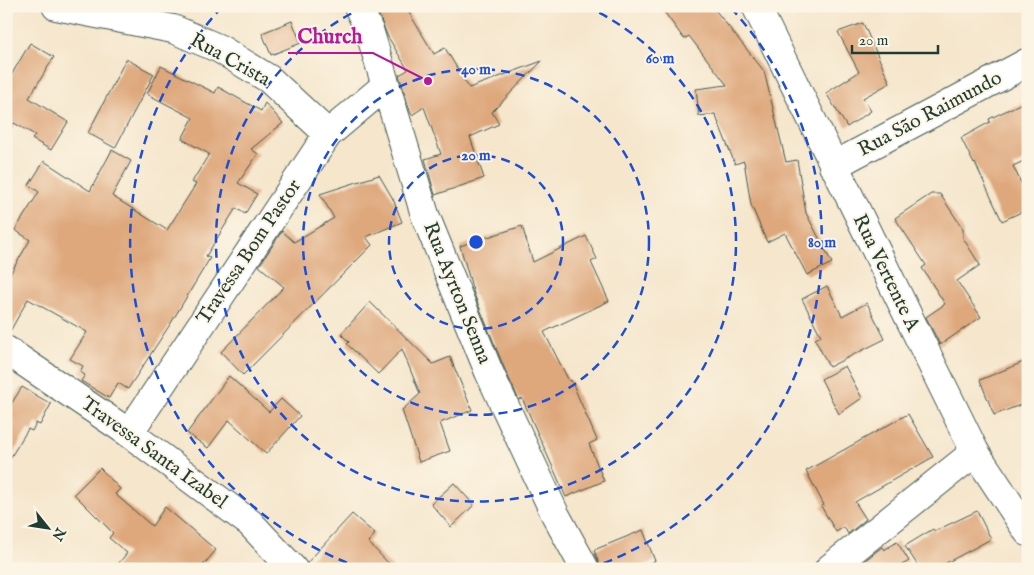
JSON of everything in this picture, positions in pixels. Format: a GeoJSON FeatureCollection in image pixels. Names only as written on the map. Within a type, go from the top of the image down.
{"type":"FeatureCollection","features":[{"type":"Feature","properties":{"kind":"street","name":"Rua Crista"},"geometry":{"type":"LineString","coordinates":[[56,6],[173,29],[220,49],[268,79],[328,134]]}},
{"type":"Feature","properties":{"kind":"street","name":"Rua Ayrton Senna"},"geometry":{"type":"LineString","coordinates":[[358,6],[370,33],[426,215],[489,372],[555,514],[585,569]]}},
{"type":"Feature","properties":{"kind":"street","name":"Rua Vertente A"},"geometry":{"type":"LineString","coordinates":[[756,6],[975,452],[1028,532]]}},
{"type":"Feature","properties":{"kind":"street","name":"Rua São Raimundo"},"geometry":{"type":"LineString","coordinates":[[833,166],[1028,62]]}},
{"type":"Feature","properties":{"kind":"street","name":"Travessa Bom Pastor"},"geometry":{"type":"LineString","coordinates":[[129,432],[328,134],[385,86]]}},
{"type":"Feature","properties":{"kind":"street","name":"Travessa Santa Izabel"},"geometry":{"type":"LineString","coordinates":[[6,350],[129,432],[250,523],[293,569]]}},
{"type":"Feature","properties":{"kind":"street"},"geometry":{"type":"LineString","coordinates":[[829,569],[975,452]]}},
{"type":"Feature","properties":{"kind":"building"},"geometry":{"type":"Polygon","coordinates":[[[375,6],[405,6],[434,54],[445,48],[469,88],[542,61],[492,112],[499,124],[470,137],[484,178],[435,195],[425,159],[441,154],[424,107],[412,115],[410,111],[399,75],[408,70],[388,37],[375,6]]]}},
{"type":"Feature","properties":{"kind":"building"},"geometry":{"type":"Polygon","coordinates":[[[660,6],[712,6],[764,71],[786,162],[797,160],[806,213],[832,263],[807,275],[785,233],[767,242],[751,205],[744,161],[735,164],[715,114],[699,116],[696,89],[727,85],[689,36],[684,39],[660,6]]]}},
{"type":"Feature","properties":{"kind":"building"},"geometry":{"type":"Polygon","coordinates":[[[292,21],[301,43],[271,55],[262,33],[292,21]]]}},
{"type":"Feature","properties":{"kind":"building"},"geometry":{"type":"Polygon","coordinates":[[[863,23],[890,83],[863,98],[871,111],[847,127],[826,93],[859,72],[838,32],[863,23]]]}},
{"type":"Feature","properties":{"kind":"building"},"geometry":{"type":"Polygon","coordinates":[[[30,43],[54,57],[29,98],[68,122],[51,150],[32,139],[35,135],[14,123],[6,136],[6,84],[30,43]]]}},
{"type":"Feature","properties":{"kind":"building"},"geometry":{"type":"Polygon","coordinates":[[[126,59],[154,74],[115,148],[88,133],[126,59]]]}},
{"type":"Feature","properties":{"kind":"building"},"geometry":{"type":"Polygon","coordinates":[[[161,66],[215,93],[218,87],[261,111],[265,103],[283,123],[251,149],[258,154],[238,183],[257,194],[245,214],[236,208],[206,256],[210,258],[128,389],[118,383],[109,398],[81,381],[85,375],[80,372],[83,366],[70,359],[87,332],[28,299],[8,335],[6,335],[6,281],[30,240],[15,230],[39,192],[29,185],[44,161],[90,191],[112,150],[131,161],[112,196],[167,230],[196,184],[192,182],[209,154],[182,139],[193,118],[147,94],[161,66]]]}},
{"type":"Feature","properties":{"kind":"building"},"geometry":{"type":"Polygon","coordinates":[[[1028,100],[1028,159],[1013,166],[1028,197],[1028,209],[1002,221],[961,138],[990,122],[989,119],[1028,100]]]}},
{"type":"Feature","properties":{"kind":"building"},"geometry":{"type":"Polygon","coordinates":[[[379,175],[393,199],[402,222],[366,237],[372,245],[243,375],[221,352],[284,287],[259,266],[282,231],[294,242],[334,218],[320,194],[379,175]]]}},
{"type":"Feature","properties":{"kind":"building"},"geometry":{"type":"Polygon","coordinates":[[[931,194],[940,194],[963,229],[963,238],[980,265],[957,281],[981,317],[940,345],[926,317],[945,304],[922,268],[926,265],[895,218],[931,194]]]}},
{"type":"Feature","properties":{"kind":"building"},"geometry":{"type":"Polygon","coordinates":[[[522,226],[533,262],[586,236],[597,259],[591,262],[609,301],[544,332],[569,381],[571,380],[597,440],[589,444],[604,481],[566,497],[522,398],[519,400],[505,370],[474,294],[460,246],[522,226]]]}},
{"type":"Feature","properties":{"kind":"building"},"geometry":{"type":"Polygon","coordinates":[[[827,286],[842,316],[867,303],[885,339],[829,367],[815,339],[821,336],[802,299],[827,286]]]}},
{"type":"Feature","properties":{"kind":"building"},"geometry":{"type":"Polygon","coordinates":[[[370,302],[433,364],[450,357],[472,410],[440,423],[450,451],[419,462],[402,410],[420,394],[402,349],[378,374],[347,344],[349,342],[341,334],[370,302]]]}},
{"type":"Feature","properties":{"kind":"building"},"geometry":{"type":"Polygon","coordinates":[[[1028,360],[1028,402],[994,415],[980,380],[1028,360]]]}},
{"type":"Feature","properties":{"kind":"building"},"geometry":{"type":"Polygon","coordinates":[[[845,366],[862,398],[839,414],[821,379],[845,366]]]}},
{"type":"Feature","properties":{"kind":"building"},"geometry":{"type":"Polygon","coordinates":[[[229,376],[269,412],[281,399],[300,416],[266,454],[229,420],[208,448],[187,433],[229,376]]]}},
{"type":"Feature","properties":{"kind":"building"},"geometry":{"type":"Polygon","coordinates":[[[22,387],[51,404],[40,425],[36,423],[32,431],[28,429],[6,465],[6,412],[22,387]]]}},
{"type":"Feature","properties":{"kind":"building"},"geometry":{"type":"Polygon","coordinates":[[[908,414],[933,457],[855,502],[866,519],[848,534],[844,527],[836,532],[821,506],[824,505],[806,471],[908,414]]]}},
{"type":"Feature","properties":{"kind":"building"},"geometry":{"type":"Polygon","coordinates":[[[100,468],[120,489],[115,494],[152,526],[165,507],[216,550],[200,569],[114,569],[127,553],[109,538],[113,533],[74,494],[100,468]]]}},
{"type":"Feature","properties":{"kind":"building"},"geometry":{"type":"Polygon","coordinates":[[[454,483],[474,505],[451,527],[431,504],[454,483]]]}},
{"type":"Feature","properties":{"kind":"building"},"geometry":{"type":"Polygon","coordinates":[[[977,511],[991,539],[935,569],[920,569],[905,546],[933,529],[935,531],[977,511]]]}},
{"type":"Feature","properties":{"kind":"building"},"geometry":{"type":"Polygon","coordinates":[[[352,514],[375,534],[368,542],[394,569],[308,569],[307,563],[352,514]]]}},
{"type":"Feature","properties":{"kind":"building"},"geometry":{"type":"Polygon","coordinates":[[[643,530],[655,561],[636,569],[601,569],[594,550],[643,530]]]}},
{"type":"Feature","properties":{"kind":"building"},"geometry":{"type":"Polygon","coordinates":[[[897,542],[909,561],[895,569],[854,569],[882,547],[884,550],[897,542]]]}},
{"type":"Feature","properties":{"kind":"place","name":"Church"},"geometry":{"type":"Point","coordinates":[428,81]}}]}
